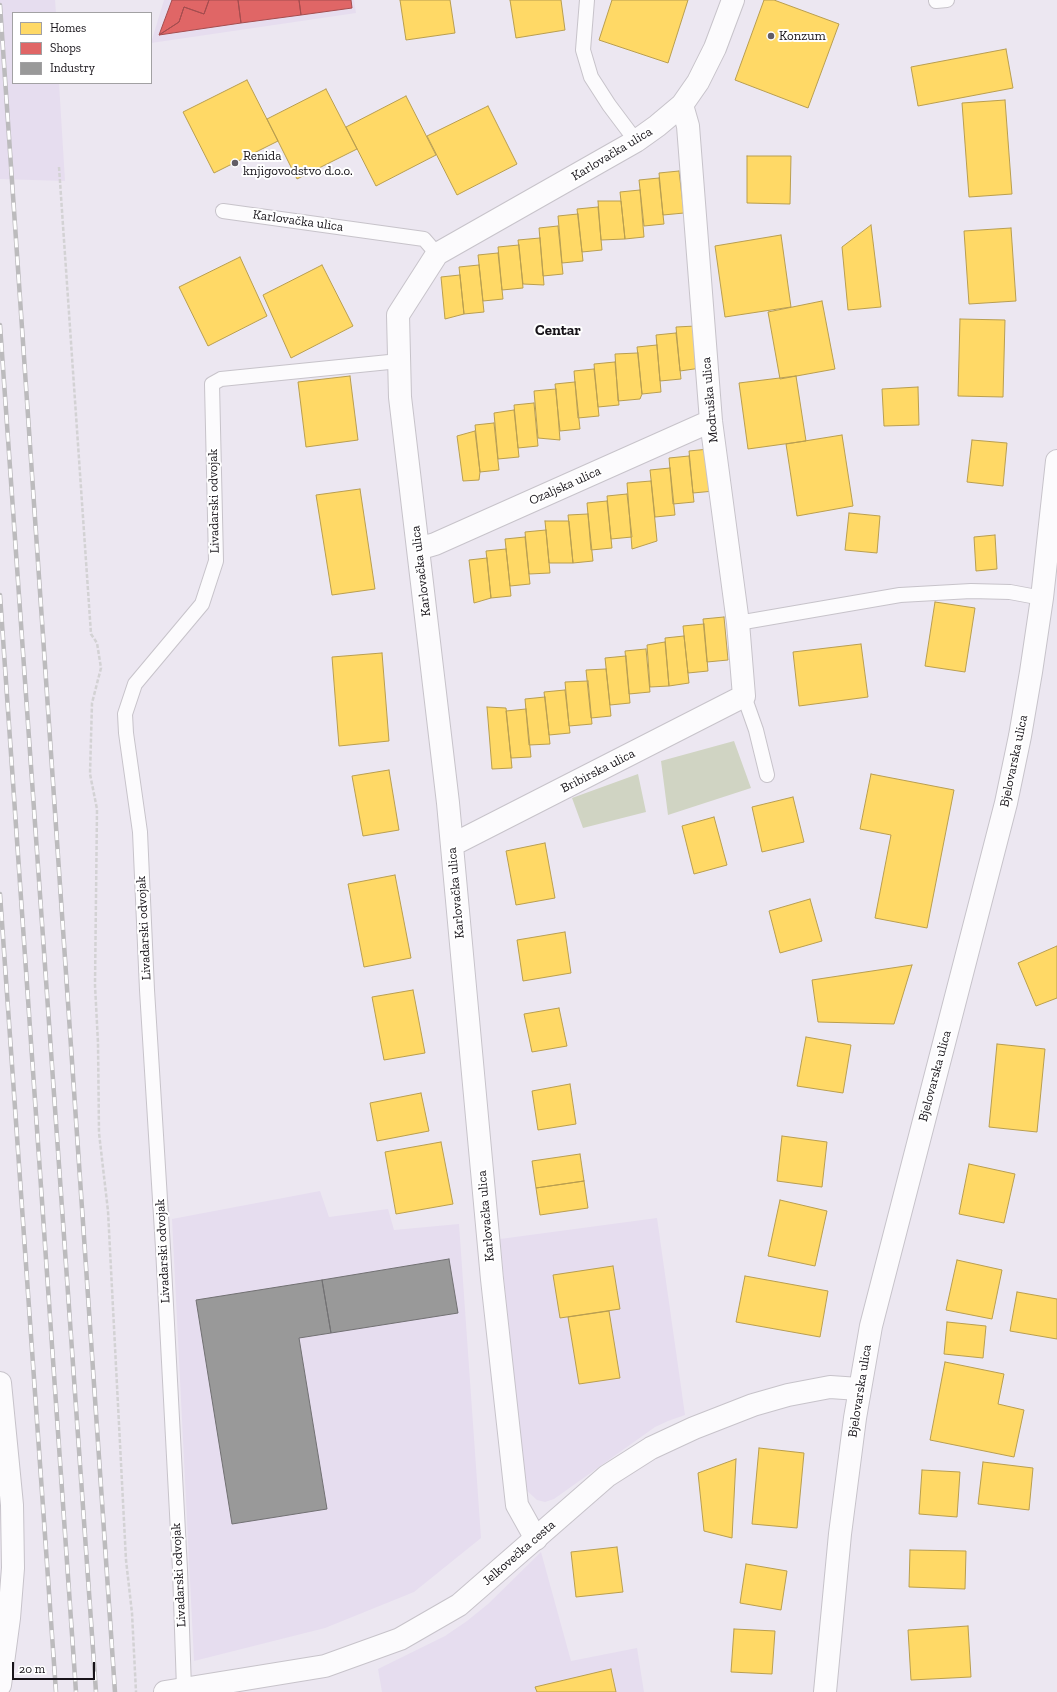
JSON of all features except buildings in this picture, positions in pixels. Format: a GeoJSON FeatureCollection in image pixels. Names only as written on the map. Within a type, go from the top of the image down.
{"type":"FeatureCollection","features":[{"type":"Feature","properties":{"kind":"street","name":"Karlovačka ulica"},"geometry":{"type":"LineString","coordinates":[[536,1539],[517,1505],[492,1279],[452,845],[400,397],[398,315],[436,254],[636,141],[682,105],[698,82],[715,48],[732,0]]}},
{"type":"Feature","properties":{"kind":"street","name":"Modruška ulica"},"geometry":{"type":"LineString","coordinates":[[682,105],[688,126],[711,421],[738,622],[744,696]]}},
{"type":"Feature","properties":{"kind":"street","name":"Ozaljska ulica"},"geometry":{"type":"LineString","coordinates":[[418,549],[435,544],[711,421]]}},
{"type":"Feature","properties":{"kind":"street","name":"Bjelovarska ulica"},"geometry":{"type":"LineString","coordinates":[[825,1692],[840,1534],[859,1389],[875,1308],[1006,803],[1024,715],[1042,598],[1057,461]]}},
{"type":"Feature","properties":{"kind":"street","name":"Bribirska ulica"},"geometry":{"type":"LineString","coordinates":[[452,845],[744,696]]}},
{"type":"Feature","properties":{"kind":"street"},"geometry":{"type":"LineString","coordinates":[[0,1383],[12,1505],[13,1568],[9,1618],[0,1685]]}},
{"type":"Feature","properties":{"kind":"street","name":"Jelkovečka cesta"},"geometry":{"type":"LineString","coordinates":[[174,1690],[325,1666],[400,1639],[458,1605],[607,1476],[652,1448],[694,1428],[753,1406],[788,1395],[830,1387],[859,1389]]}},
{"type":"Feature","properties":{"kind":"lane"},"geometry":{"type":"LineString","coordinates":[[587,0],[584,50],[592,77],[609,105],[636,141]]}},
{"type":"Feature","properties":{"kind":"lane","name":"Karlovačka ulica"},"geometry":{"type":"LineString","coordinates":[[223,211],[424,238],[436,254]]}},
{"type":"Feature","properties":{"kind":"lane","name":"Livadarski odvojak"},"geometry":{"type":"LineString","coordinates":[[174,1690],[177,1523],[163,1248],[147,990],[140,832],[126,733],[125,714],[135,684],[202,604],[216,561],[212,384],[221,379],[399,361]]}},
{"type":"Feature","properties":{"kind":"lane"},"geometry":{"type":"LineString","coordinates":[[738,622],[900,595],[1010,592],[1042,598]]}},
{"type":"Feature","properties":{"kind":"lane"},"geometry":{"type":"LineString","coordinates":[[744,696],[756,730],[767,775]]}},
{"type":"Feature","properties":{"kind":"path"},"geometry":{"type":"LineString","coordinates":[[59,167],[91,634],[97,642],[101,668],[92,703],[90,774],[97,809],[95,985],[98,1042],[99,1132],[108,1211],[126,1560],[132,1613],[136,1692]]}},
{"type":"Feature","properties":{"kind":"shaded area"},"geometry":{"type":"Polygon","coordinates":[[[0,0],[55,0],[56,12],[12,12],[12,84],[59,84],[65,181],[0,179],[0,0]]]}},
{"type":"Feature","properties":{"kind":"shaded area"},"geometry":{"type":"Polygon","coordinates":[[[164,0],[354,0],[356,13],[152,43],[164,0]]]}},
{"type":"Feature","properties":{"kind":"shaded area"},"geometry":{"type":"Polygon","coordinates":[[[320,1191],[329,1217],[388,1209],[394,1230],[459,1224],[481,1538],[414,1592],[325,1628],[194,1661],[172,1219],[320,1191]]]}},
{"type":"Feature","properties":{"kind":"shaded area"},"geometry":{"type":"Polygon","coordinates":[[[657,1218],[685,1415],[655,1427],[554,1499],[545,1502],[537,1500],[525,1489],[500,1239],[657,1218]]]}},
{"type":"Feature","properties":{"kind":"shaded area"},"geometry":{"type":"Polygon","coordinates":[[[541,1552],[571,1661],[637,1648],[644,1692],[382,1692],[378,1669],[445,1636],[467,1621],[488,1604],[541,1552]]]}},
{"type":"Feature","properties":{"kind":"green space"},"geometry":{"type":"Polygon","coordinates":[[[734,741],[751,788],[668,815],[661,761],[734,741]]]}},
{"type":"Feature","properties":{"kind":"green space"},"geometry":{"type":"Polygon","coordinates":[[[638,774],[646,812],[583,828],[572,798],[638,774]]]}},
{"type":"Feature","properties":{"kind":"railway"},"geometry":{"type":"LineString","coordinates":[[0,5],[115,1692]]}},
{"type":"Feature","properties":{"kind":"railway"},"geometry":{"type":"LineString","coordinates":[[0,325],[96,1692]]}},
{"type":"Feature","properties":{"kind":"railway"},"geometry":{"type":"LineString","coordinates":[[0,595],[76,1692]]}},
{"type":"Feature","properties":{"kind":"railway"},"geometry":{"type":"LineString","coordinates":[[0,894],[56,1692]]}},
{"type":"Feature","properties":{"kind":"place","name":"Konzum"},"geometry":{"type":"Point","coordinates":[771,36]}},
{"type":"Feature","properties":{"kind":"place","name":"Renida knjigovodstvo d.o.o."},"geometry":{"type":"Point","coordinates":[235,163]}},
{"type":"Feature","properties":{"kind":"district","name":"Centar"},"geometry":{"type":"Point","coordinates":[558,331]}}]}
